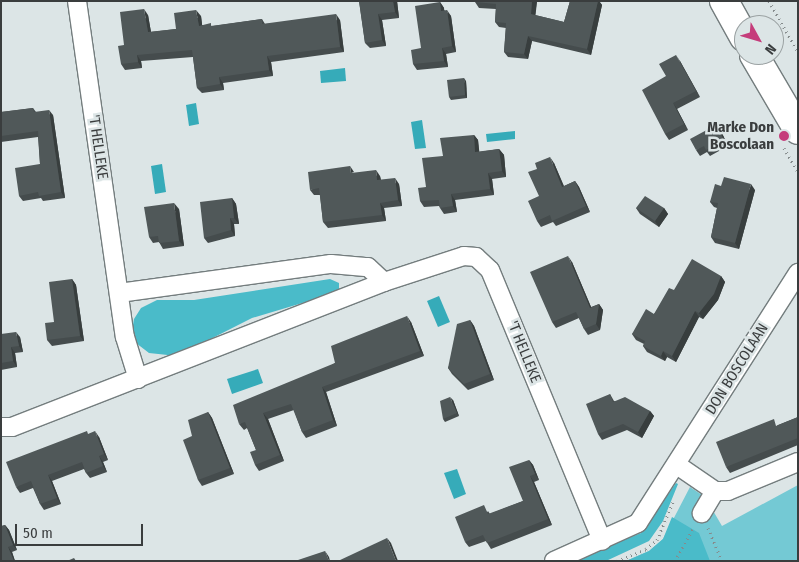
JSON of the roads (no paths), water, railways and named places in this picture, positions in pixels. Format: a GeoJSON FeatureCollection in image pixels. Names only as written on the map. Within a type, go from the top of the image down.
{"type":"FeatureCollection","features":[{"type":"Feature","properties":{"kind":"main road"},"geometry":{"type":"LineString","coordinates":[[724,1],[734,19]]}},
{"type":"Feature","properties":{"kind":"main road"},"geometry":{"type":"LineString","coordinates":[[743,1],[751,15]]}},
{"type":"Feature","properties":{"kind":"main road"},"geometry":{"type":"LineString","coordinates":[[760,65],[798,130]]}},
{"type":"Feature","properties":{"kind":"main road"},"geometry":{"type":"LineString","coordinates":[[780,65],[798,96]]}},
{"type":"Feature","properties":{"kind":"street","name":"'T HELLEKE"},"geometry":{"type":"LineString","coordinates":[[77,1],[125,337],[138,380]]}},
{"type":"Feature","properties":{"kind":"street","name":"'T HELLEKE"},"geometry":{"type":"LineString","coordinates":[[1,427],[12,427],[138,380],[384,282],[464,256],[485,264],[602,541]]}},
{"type":"Feature","properties":{"kind":"street"},"geometry":{"type":"LineString","coordinates":[[119,293],[331,264],[368,267],[384,282]]}},
{"type":"Feature","properties":{"kind":"street","name":"DON BOSCOLAAN"},"geometry":{"type":"LineString","coordinates":[[554,561],[602,541],[638,523],[677,465],[798,273]]}},
{"type":"Feature","properties":{"kind":"street"},"geometry":{"type":"LineString","coordinates":[[677,465],[715,491],[728,491],[798,462]]}},
{"type":"Feature","properties":{"kind":"street"},"geometry":{"type":"LineString","coordinates":[[702,513],[715,491]]}},
{"type":"Feature","properties":{"kind":"place","name":"Marke Don Boscolaan"},"geometry":{"type":"Point","coordinates":[784,136]}}]}
